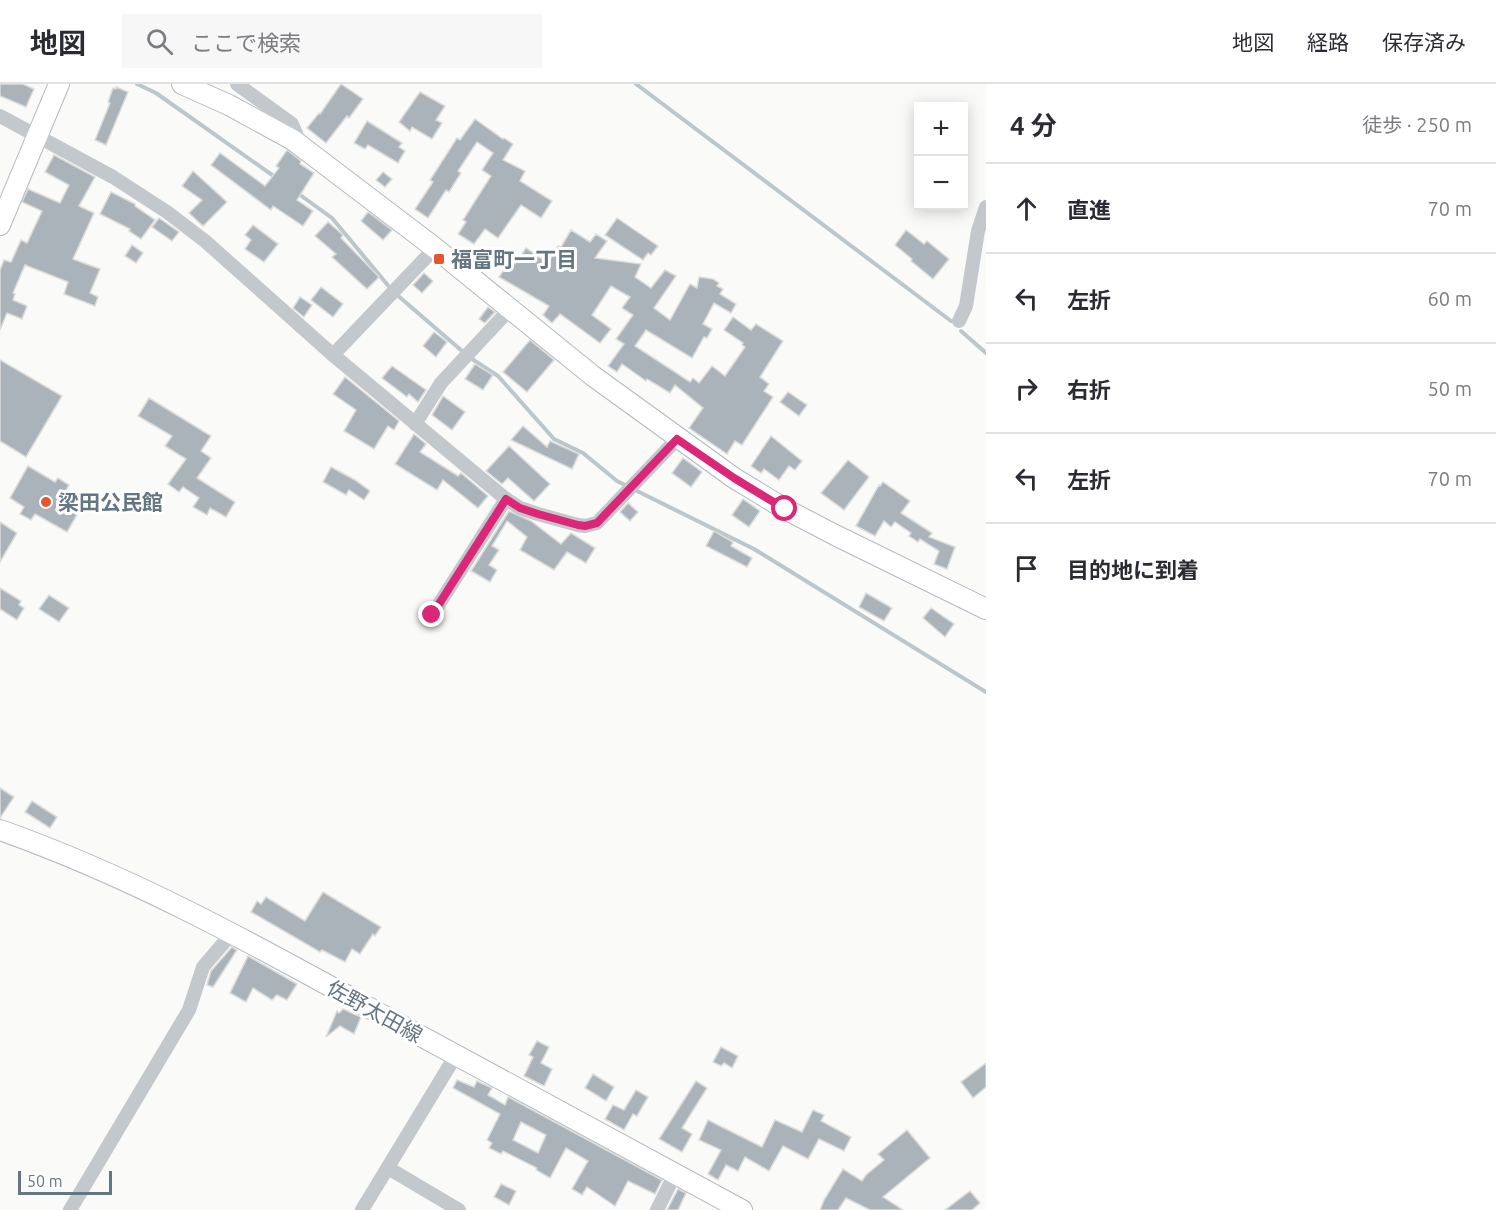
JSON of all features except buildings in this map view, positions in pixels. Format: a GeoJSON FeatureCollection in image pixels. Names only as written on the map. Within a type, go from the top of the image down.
{"type":"FeatureCollection","features":[{"type":"Feature","properties":{"kind":"street"},"geometry":{"type":"LineString","coordinates":[[0,225],[59,84]]}},
{"type":"Feature","properties":{"kind":"street"},"geometry":{"type":"LineString","coordinates":[[182,84],[229,105],[293,140],[435,248],[593,376],[677,439],[734,478],[785,509],[907,572],[986,609]]}},
{"type":"Feature","properties":{"kind":"street"},"geometry":{"type":"LineString","coordinates":[[237,84],[292,124],[297,136],[293,140]]}},
{"type":"Feature","properties":{"kind":"street"},"geometry":{"type":"LineString","coordinates":[[0,116],[38,134],[113,177],[206,241],[333,356],[506,499],[520,508],[578,525],[597,523],[677,439]]}},
{"type":"Feature","properties":{"kind":"street"},"geometry":{"type":"LineString","coordinates":[[959,321],[966,306],[978,231],[986,207]]}},
{"type":"Feature","properties":{"kind":"street"},"geometry":{"type":"LineString","coordinates":[[333,356],[435,248]]}},
{"type":"Feature","properties":{"kind":"street"},"geometry":{"type":"LineString","coordinates":[[415,424],[441,383],[510,309]]}},
{"type":"Feature","properties":{"kind":"street"},"geometry":{"type":"LineString","coordinates":[[432,615],[506,499]]}},
{"type":"Feature","properties":{"kind":"street","name":"佐野太田線"},"geometry":{"type":"LineString","coordinates":[[0,830],[119,877],[233,932],[742,1210]]}},
{"type":"Feature","properties":{"kind":"street"},"geometry":{"type":"LineString","coordinates":[[70,1210],[189,1010],[203,967],[233,932]]}},
{"type":"Feature","properties":{"kind":"street"},"geometry":{"type":"LineString","coordinates":[[362,1210],[456,1055]]}},
{"type":"Feature","properties":{"kind":"street"},"geometry":{"type":"LineString","coordinates":[[388,1168],[459,1210]]}},
{"type":"Feature","properties":{"kind":"street"},"geometry":{"type":"LineString","coordinates":[[657,1210],[675,1174]]}},
{"type":"Feature","properties":{"kind":"waterway"},"geometry":{"type":"LineString","coordinates":[[137,84],[156,93],[275,177]]}},
{"type":"Feature","properties":{"kind":"waterway"},"geometry":{"type":"LineString","coordinates":[[636,84],[951,321]]}},
{"type":"Feature","properties":{"kind":"waterway"},"geometry":{"type":"LineString","coordinates":[[296,192],[332,218],[391,289]]}},
{"type":"Feature","properties":{"kind":"waterway"},"geometry":{"type":"LineString","coordinates":[[396,294],[469,357],[498,376],[554,439],[583,453],[617,481],[754,549],[986,692]]}},
{"type":"Feature","properties":{"kind":"waterway"},"geometry":{"type":"LineString","coordinates":[[961,331],[986,353]]}},
{"type":"Feature","properties":{"kind":"place","name":"福富町一丁目"},"geometry":{"type":"Point","coordinates":[439,259]}},
{"type":"Feature","properties":{"kind":"place","name":"梁田公民館"},"geometry":{"type":"Point","coordinates":[46,502]}},
{"type":"Feature","properties":{"kind":"route"},"geometry":{"type":"LineString","coordinates":[[432,615],[506,499],[520,508],[578,525],[597,523],[677,439],[785,509]]}}]}
